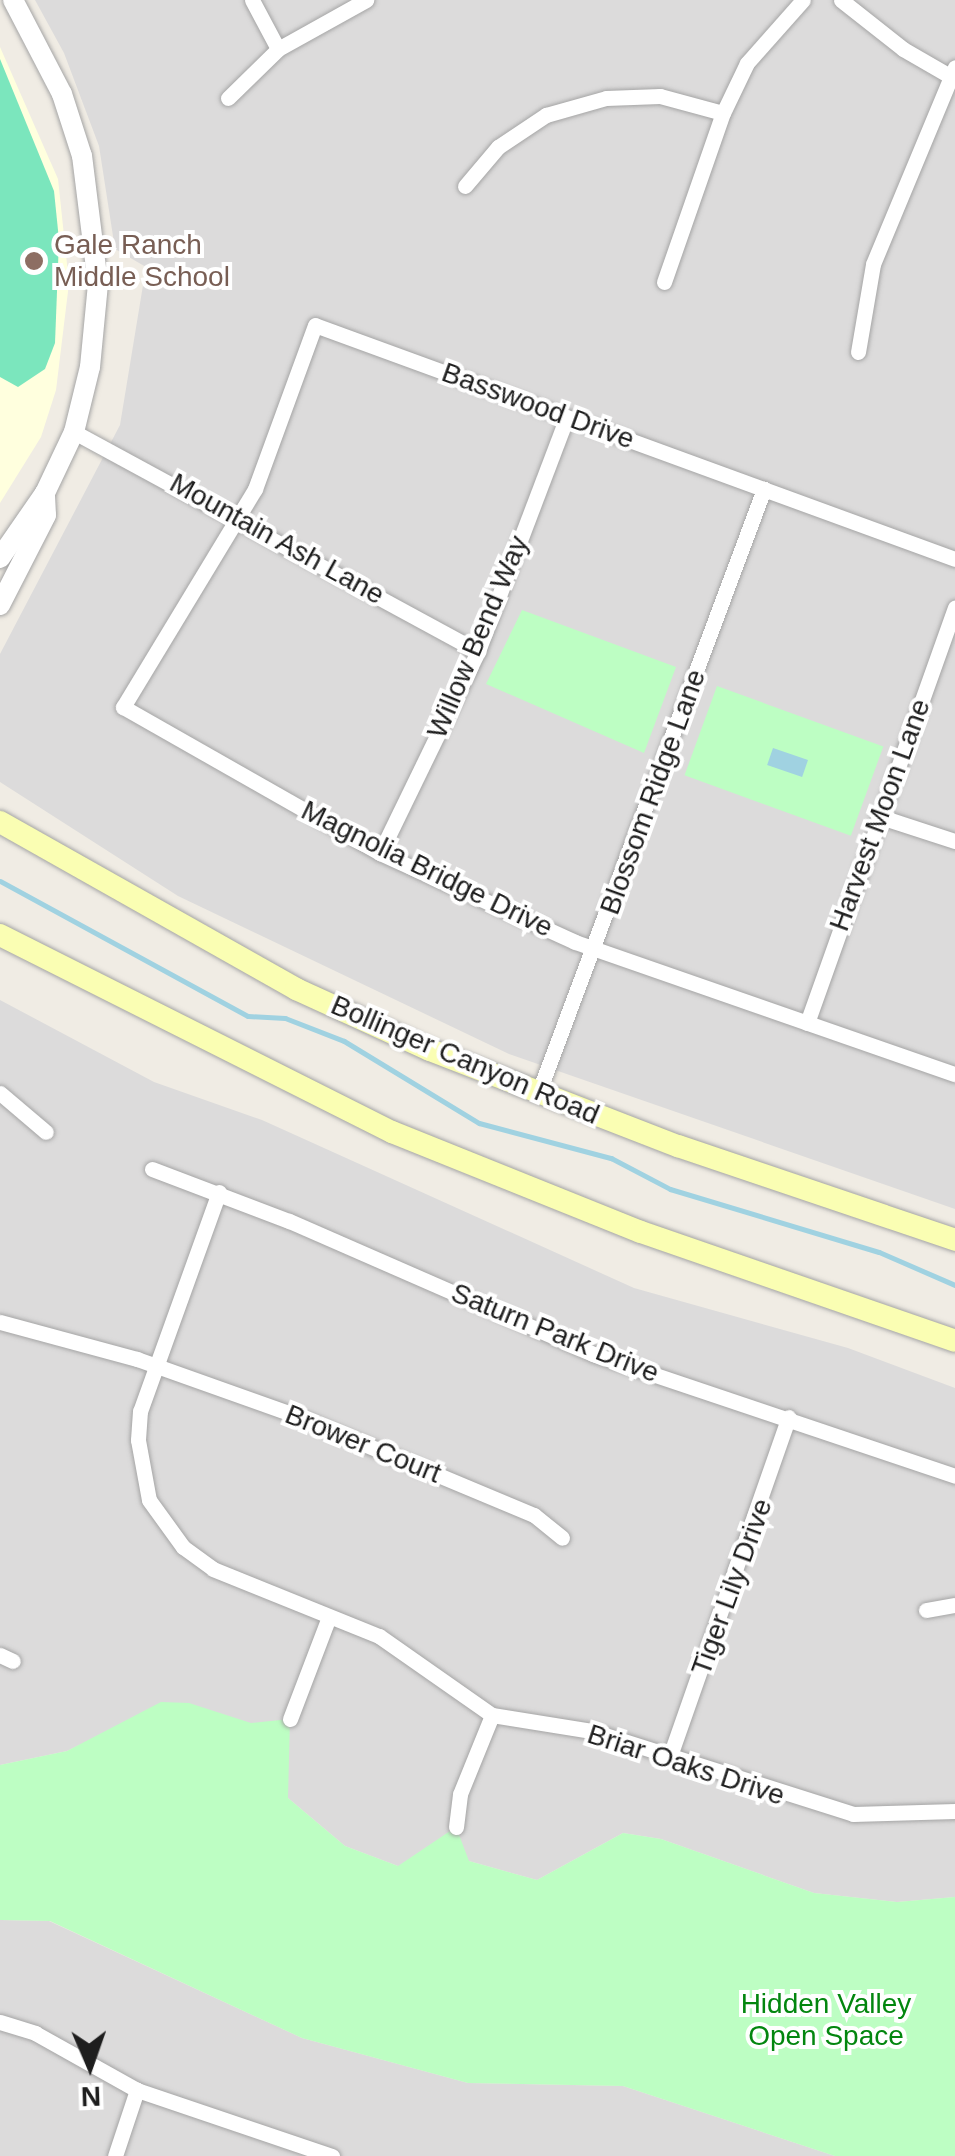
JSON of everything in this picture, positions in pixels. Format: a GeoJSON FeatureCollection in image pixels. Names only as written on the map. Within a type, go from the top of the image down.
{"type":"FeatureCollection","features":[{"type":"Feature","properties":{"kind":"main road","name":"Bollinger Canyon Road"},"geometry":{"type":"LineString","coordinates":[[0,822],[296,988],[538,1094],[955,1240]]}},
{"type":"Feature","properties":{"kind":"main road"},"geometry":{"type":"LineString","coordinates":[[0,935],[392,1132],[641,1232],[955,1340]]}},
{"type":"Feature","properties":{"kind":"street"},"geometry":{"type":"LineString","coordinates":[[252,0],[278,49]]}},
{"type":"Feature","properties":{"kind":"street"},"geometry":{"type":"LineString","coordinates":[[228,98],[278,49],[366,0]]}},
{"type":"Feature","properties":{"kind":"street"},"geometry":{"type":"LineString","coordinates":[[664,282],[722,113],[747,64],[803,0]]}},
{"type":"Feature","properties":{"kind":"street"},"geometry":{"type":"LineString","coordinates":[[842,0],[954,74],[873,264],[858,352]]}},
{"type":"Feature","properties":{"kind":"street"},"geometry":{"type":"LineString","coordinates":[[0,558],[45,493],[74,432],[96,316],[93,205],[62,94],[20,2]]}},
{"type":"Feature","properties":{"kind":"street"},"geometry":{"type":"LineString","coordinates":[[465,186],[498,147],[546,116],[606,98],[660,96],[722,113]]}},
{"type":"Feature","properties":{"kind":"street","name":"Basswood Drive"},"geometry":{"type":"LineString","coordinates":[[238,517],[255,489],[315,325],[955,559]]}},
{"type":"Feature","properties":{"kind":"street","name":"Willow Bend Way"},"geometry":{"type":"LineString","coordinates":[[380,853],[478,651],[567,417]]}},
{"type":"Feature","properties":{"kind":"street","name":"Mountain Ash Lane"},"geometry":{"type":"LineString","coordinates":[[74,432],[238,517],[478,651]]}},
{"type":"Feature","properties":{"kind":"street","name":"Blossom Ridge Lane"},"geometry":{"type":"LineString","coordinates":[[538,1094],[595,950],[764,489]]}},
{"type":"Feature","properties":{"kind":"street"},"geometry":{"type":"LineString","coordinates":[[0,605],[46,514],[45,493]]}},
{"type":"Feature","properties":{"kind":"street","name":"Magnolia Bridge Drive"},"geometry":{"type":"LineString","coordinates":[[238,517],[122,707],[380,853],[595,950],[955,1074]]}},
{"type":"Feature","properties":{"kind":"street","name":"Harvest Moon Lane"},"geometry":{"type":"LineString","coordinates":[[807,1023],[955,608]]}},
{"type":"Feature","properties":{"kind":"street"},"geometry":{"type":"LineString","coordinates":[[878,816],[955,842]]}},
{"type":"Feature","properties":{"kind":"street"},"geometry":{"type":"LineString","coordinates":[[0,1094],[46,1132]]}},
{"type":"Feature","properties":{"kind":"street","name":"Saturn Park Drive"},"geometry":{"type":"LineString","coordinates":[[152,1169],[219,1192],[593,1354],[790,1417],[955,1476]]}},
{"type":"Feature","properties":{"kind":"street","name":"Briar Oaks Drive"},"geometry":{"type":"LineString","coordinates":[[219,1192],[156,1366],[138,1440],[149,1500],[162,1523],[213,1569],[379,1636],[492,1716],[592,1731],[853,1814],[955,1812]]}},
{"type":"Feature","properties":{"kind":"street","name":"Brower Court"},"geometry":{"type":"LineString","coordinates":[[0,1322],[156,1366],[534,1515],[562,1538]]}},
{"type":"Feature","properties":{"kind":"street","name":"Tiger Lily Drive"},"geometry":{"type":"LineString","coordinates":[[670,1756],[790,1417]]}},
{"type":"Feature","properties":{"kind":"street"},"geometry":{"type":"LineString","coordinates":[[926,1610],[955,1604]]}},
{"type":"Feature","properties":{"kind":"street"},"geometry":{"type":"LineString","coordinates":[[290,1719],[329,1617]]}},
{"type":"Feature","properties":{"kind":"street"},"geometry":{"type":"LineString","coordinates":[[456,1827],[460,1794],[492,1716]]}},
{"type":"Feature","properties":{"kind":"street"},"geometry":{"type":"LineString","coordinates":[[0,2022],[35,2033],[137,2090],[332,2156]]}},
{"type":"Feature","properties":{"kind":"street"},"geometry":{"type":"LineString","coordinates":[[115,2156],[137,2090]]}},
{"type":"Feature","properties":{"kind":"shaded area"},"geometry":{"type":"Polygon","coordinates":[[[35,0],[955,0],[955,1209],[509,1054],[178,896],[0,782],[0,654],[120,425],[146,267],[115,249],[99,146],[64,53],[35,0]]]}},
{"type":"Feature","properties":{"kind":"shaded area","name":"Gale Ranch Middle School"},"geometry":{"type":"Polygon","coordinates":[[[0,47],[58,179],[69,283],[56,390],[41,437],[0,503],[0,47]]]}},
{"type":"Feature","properties":{"kind":"shaded area"},"geometry":{"type":"Polygon","coordinates":[[[0,1000],[154,1082],[262,1120],[634,1288],[848,1348],[955,1388],[955,1897],[897,1902],[814,1893],[661,1839],[623,1833],[537,1880],[469,1861],[398,1866],[345,1846],[288,1798],[131,1720],[67,1751],[0,1765],[0,1000]]]}},
{"type":"Feature","properties":{"kind":"shaded area"},"geometry":{"type":"Polygon","coordinates":[[[0,1920],[49,1921],[302,2038],[468,2083],[623,2086],[835,2156],[0,2156],[0,1920]]]}},
{"type":"Feature","properties":{"kind":"green space","name":"Gale Ranch Middle School"},"geometry":{"type":"Polygon","coordinates":[[[0,59],[54,191],[59,240],[55,343],[45,369],[18,387],[0,377],[0,59]]]}},
{"type":"Feature","properties":{"kind":"green space"},"geometry":{"type":"Polygon","coordinates":[[[522,610],[676,667],[644,753],[486,684],[522,610]]]}},
{"type":"Feature","properties":{"kind":"green space"},"geometry":{"type":"Polygon","coordinates":[[[717,686],[883,747],[851,836],[685,775],[717,686]]]}},
{"type":"Feature","properties":{"kind":"green space","name":"Hidden Valley Open Space"},"geometry":{"type":"Polygon","coordinates":[[[161,1702],[189,1703],[251,1723],[290,1719],[288,1798],[345,1846],[398,1866],[456,1827],[469,1861],[537,1880],[623,1833],[661,1839],[814,1893],[897,1902],[955,1897],[955,2156],[835,2156],[623,2086],[468,2083],[302,2038],[50,1921],[0,1920],[0,1765],[67,1751],[161,1702]]]}},
{"type":"Feature","properties":{"kind":"water"},"geometry":{"type":"Polygon","coordinates":[[[773,748],[808,760],[802,777],[767,765],[773,748]]]}},
{"type":"Feature","properties":{"kind":"waterway"},"geometry":{"type":"LineString","coordinates":[[0,881],[248,1016],[285,1018],[344,1041],[479,1123],[611,1158],[670,1189],[879,1252],[955,1285]]}},
{"type":"Feature","properties":{"kind":"place","name":"Gale Ranch Middle School"},"geometry":{"type":"Point","coordinates":[34,261]}}]}
